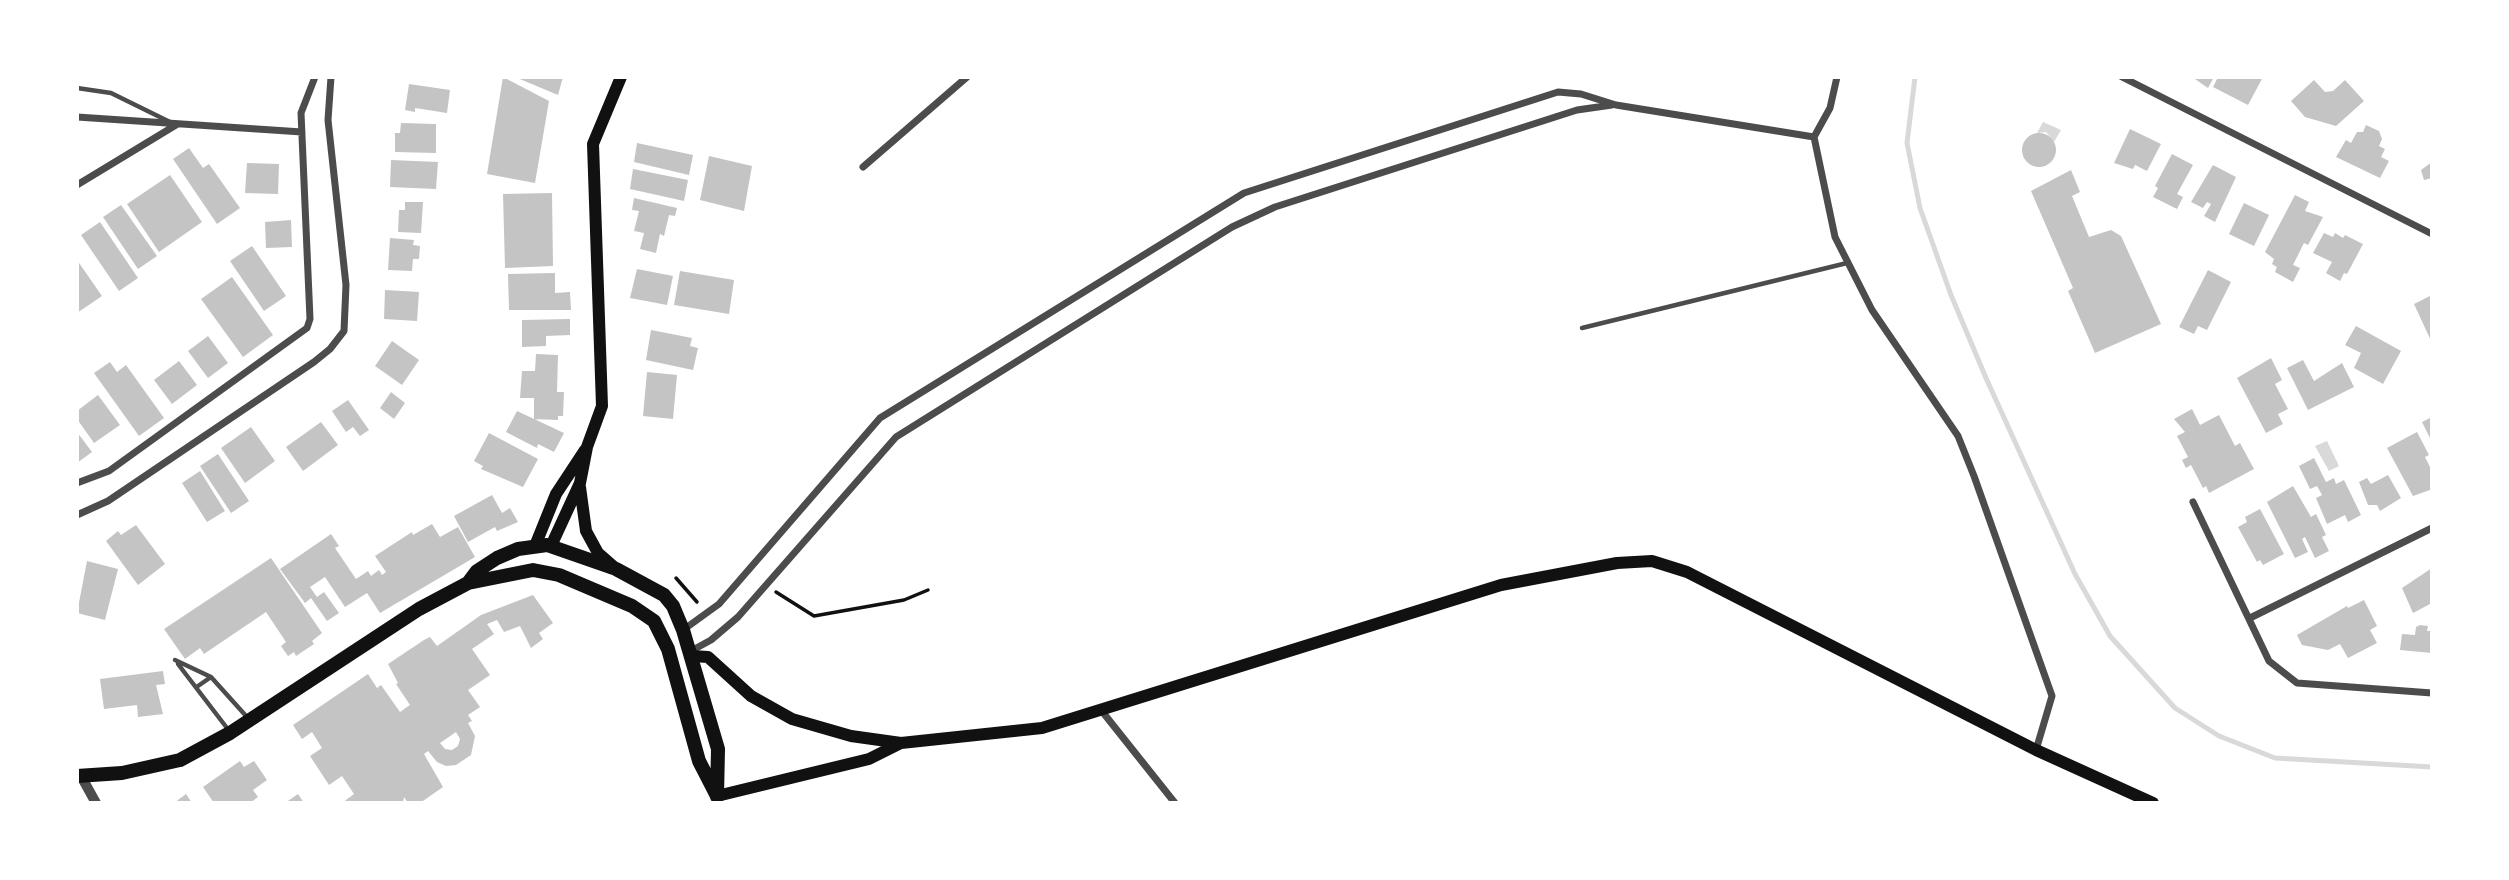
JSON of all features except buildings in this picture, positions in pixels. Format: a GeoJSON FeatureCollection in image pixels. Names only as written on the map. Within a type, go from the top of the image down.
{"type":"FeatureCollection","features":[{"type":"Feature","properties":{"kind":"highway"},"geometry":{"type":"LineString","coordinates":[[532,570],[536,546]]}},
{"type":"Feature","properties":{"kind":"highway"},"geometry":{"type":"LineString","coordinates":[[532,570],[551,546]]}},
{"type":"Feature","properties":{"kind":"highway"},"geometry":{"type":"LineString","coordinates":[[79,776],[164,766],[193,754],[230,733],[395,624],[468,583],[488,562],[510,551],[551,546],[616,569],[664,595],[673,606],[684,630],[720,758],[716,800]]}},
{"type":"Feature","properties":{"kind":"highway"},"geometry":{"type":"LineString","coordinates":[[468,583],[532,570],[559,575],[642,611],[658,626],[668,649],[699,761],[716,800]]}},
{"type":"Feature","properties":{"kind":"highway"},"geometry":{"type":"LineString","coordinates":[[668,649],[684,630]]}},
{"type":"Feature","properties":{"kind":"highway"},"geometry":{"type":"LineString","coordinates":[[668,649],[691,654]]}},
{"type":"Feature","properties":{"kind":"main road"},"geometry":{"type":"LineString","coordinates":[[551,546],[580,483],[587,447],[601,412],[593,144],[621,77]]}},
{"type":"Feature","properties":{"kind":"main road"},"geometry":{"type":"LineString","coordinates":[[536,546],[556,494],[587,447]]}},
{"type":"Feature","properties":{"kind":"main road"},"geometry":{"type":"LineString","coordinates":[[580,483],[588,535],[598,552],[616,569]]}},
{"type":"Feature","properties":{"kind":"main road"},"geometry":{"type":"LineString","coordinates":[[691,654],[708,657],[751,696],[792,719],[851,736],[901,743],[1042,728],[1500,585],[1617,563],[1652,561],[1687,572],[2036,750],[2153,803]]}},
{"type":"Feature","properties":{"kind":"main road"},"geometry":{"type":"LineString","coordinates":[[716,800],[869,759],[901,743]]}},
{"type":"Feature","properties":{"kind":"street"},"geometry":{"type":"LineString","coordinates":[[77,483],[96,478],[117,466],[307,328],[310,319],[302,108],[315,77]]}},
{"type":"Feature","properties":{"kind":"street"},"geometry":{"type":"LineString","coordinates":[[77,514],[108,501],[314,362],[330,349],[344,331],[346,285],[328,120],[331,77]]}},
{"type":"Feature","properties":{"kind":"street"},"geometry":{"type":"LineString","coordinates":[[863,167],[967,77]]}},
{"type":"Feature","properties":{"kind":"street"},"geometry":{"type":"LineString","coordinates":[[1837,77],[1830,108],[1814,137],[1835,237],[1872,310],[1958,436],[1974,476],[2052,696],[2036,750]]}},
{"type":"Feature","properties":{"kind":"street"},"geometry":{"type":"LineString","coordinates":[[2122,77],[2432,234]]}},
{"type":"Feature","properties":{"kind":"street"},"geometry":{"type":"LineString","coordinates":[[684,630],[719,604],[880,418],[1227,202],[1255,188],[1558,92],[1814,137]]}},
{"type":"Feature","properties":{"kind":"street"},"geometry":{"type":"LineString","coordinates":[[691,654],[727,628],[895,437],[1245,219],[1275,206],[1577,110],[1616,104]]}},
{"type":"Feature","properties":{"kind":"street"},"geometry":{"type":"LineString","coordinates":[[77,117],[302,132]]}},
{"type":"Feature","properties":{"kind":"street"},"geometry":{"type":"LineString","coordinates":[[77,185],[144,142],[177,125]]}},
{"type":"Feature","properties":{"kind":"street"},"geometry":{"type":"LineString","coordinates":[[2193,502],[2269,661],[2297,682],[2432,694]]}},
{"type":"Feature","properties":{"kind":"street"},"geometry":{"type":"LineString","coordinates":[[2250,618],[2432,528]]}},
{"type":"Feature","properties":{"kind":"street"},"geometry":{"type":"LineString","coordinates":[[1101,710],[1175,803]]}},
{"type":"Feature","properties":{"kind":"street"},"geometry":{"type":"LineString","coordinates":[[79,776],[96,803]]}},
{"type":"Feature","properties":{"kind":"lane"},"geometry":{"type":"LineString","coordinates":[[77,88],[111,93],[177,125]]}},
{"type":"Feature","properties":{"kind":"lane"},"geometry":{"type":"LineString","coordinates":[[1582,328],[1848,262]]}},
{"type":"Feature","properties":{"kind":"lane"},"geometry":{"type":"LineString","coordinates":[[230,733],[198,686],[175,660],[211,677],[250,720]]}},
{"type":"Feature","properties":{"kind":"lane"},"geometry":{"type":"LineString","coordinates":[[198,686],[211,677]]}},
{"type":"Feature","properties":{"kind":"path"},"geometry":{"type":"LineString","coordinates":[[676,579],[696,602]]}},
{"type":"Feature","properties":{"kind":"path"},"geometry":{"type":"LineString","coordinates":[[765,585],[814,616],[904,600],[928,590]]}},
{"type":"Feature","properties":{"kind":"shaded area"},"geometry":{"type":"Polygon","coordinates":[[[2043,122],[2061,130],[2054,142],[2046,132],[2037,133],[2043,122]]]}},
{"type":"Feature","properties":{"kind":"shaded area"},"geometry":{"type":"Polygon","coordinates":[[[2327,441],[2339,466],[2329,471],[2315,446],[2327,441]]]}},
{"type":"Feature","properties":{"kind":"waterway"},"geometry":{"type":"LineString","coordinates":[[1915,77],[1907,143],[1920,208],[1951,295],[1986,378],[2075,574],[2110,636],[2175,708],[2219,736],[2275,758],[2432,767]]}}]}
